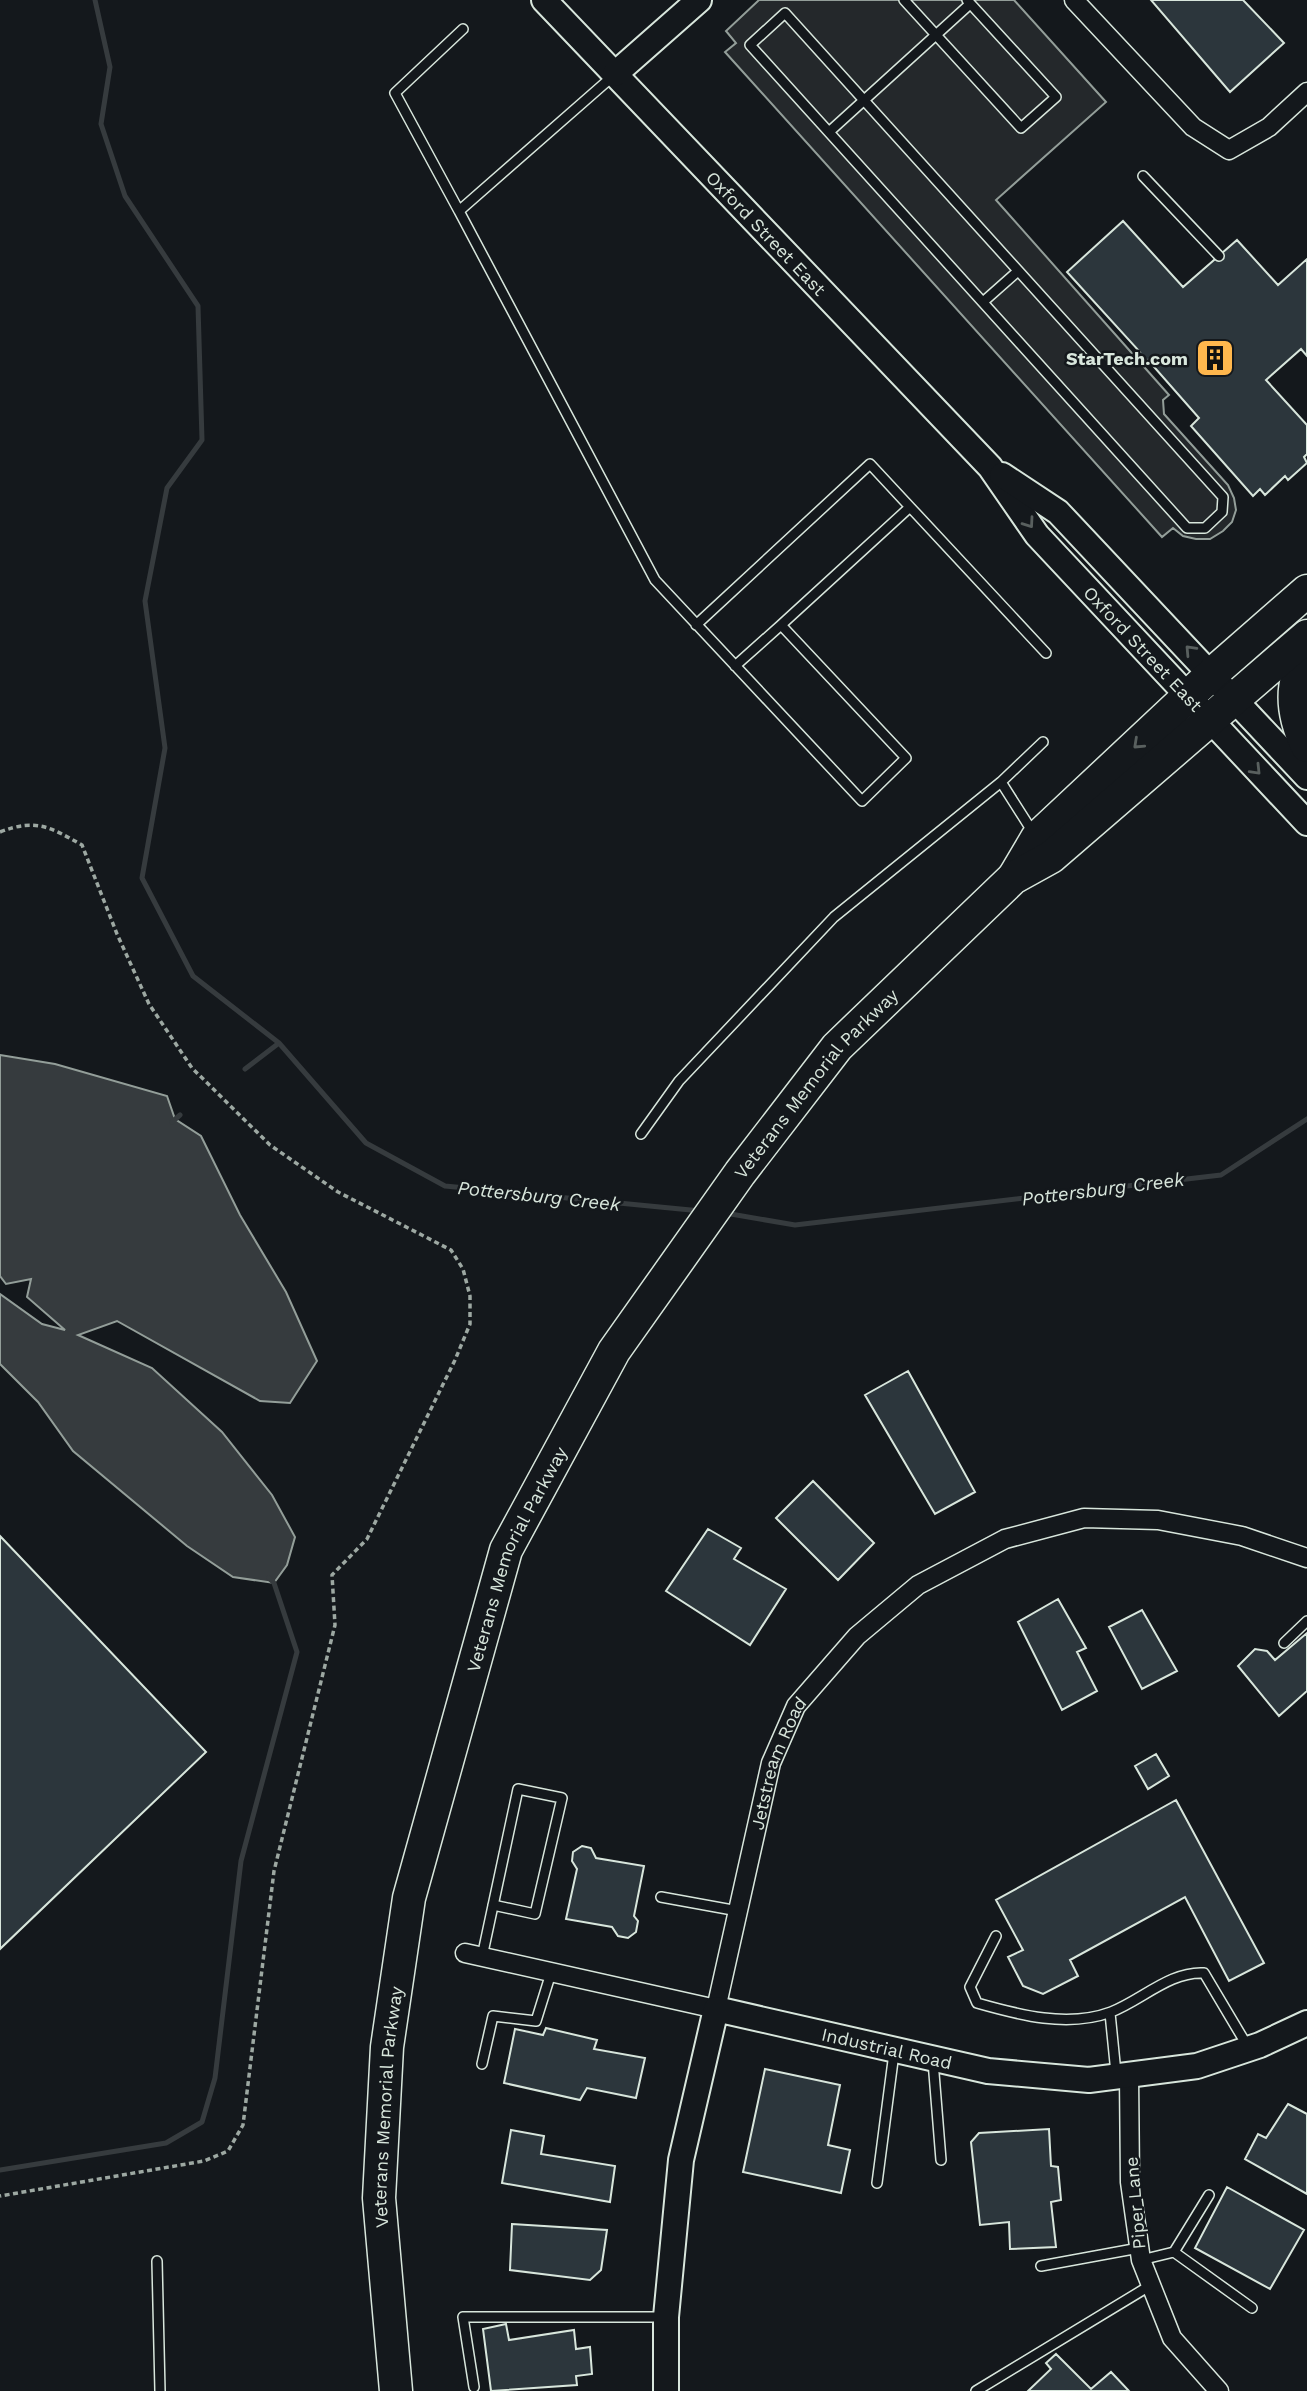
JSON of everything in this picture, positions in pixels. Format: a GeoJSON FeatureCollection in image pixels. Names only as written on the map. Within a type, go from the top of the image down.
{"type":"FeatureCollection","features":[{"type":"Feature","properties":{"kind":"highway","name":"Veterans Memorial Parkway"},"geometry":{"type":"LineString","coordinates":[[396,2391],[379,2198],[387,2047],[410,1898],[506,1550],[614,1351],[740,1173],[837,1047],[1013,878],[1051,857],[1198,709],[1212,674],[1307,591]]}},
{"type":"Feature","properties":{"kind":"highway","name":"Veterans Memorial Parkway"},"geometry":{"type":"LineString","coordinates":[[1013,878],[1037,838],[1198,709],[1234,701],[1307,636]]}},
{"type":"Feature","properties":{"kind":"highway"},"geometry":{"type":"LineString","coordinates":[[1307,657],[1297,672],[1294,701],[1298,727],[1307,746]]}},
{"type":"Feature","properties":{"kind":"main road","name":"Oxford Street East"},"geometry":{"type":"LineString","coordinates":[[544,0],[990,467],[1037,535],[1307,823]]}},
{"type":"Feature","properties":{"kind":"main road"},"geometry":{"type":"LineString","coordinates":[[615,74],[699,0]]}},
{"type":"Feature","properties":{"kind":"main road","name":"Oxford Street East"},"geometry":{"type":"LineString","coordinates":[[990,467],[1058,512],[1307,776]]}},
{"type":"Feature","properties":{"kind":"main road","name":"Industrial Road"},"geometry":{"type":"LineString","coordinates":[[716,2010],[988,2071],[1089,2080],[1197,2066],[1248,2049],[1307,2023]]}},
{"type":"Feature","properties":{"kind":"main road","name":"Jetstream Road"},"geometry":{"type":"LineString","coordinates":[[666,2391],[666,2318],[681,2160],[716,2010]]}},
{"type":"Feature","properties":{"kind":"street"},"geometry":{"type":"LineString","coordinates":[[1074,0],[1194,127],[1229,150],[1269,127],[1307,92]]}},
{"type":"Feature","properties":{"kind":"street","name":"Jetstream Road"},"geometry":{"type":"LineString","coordinates":[[716,2010],[771,1763],[796,1706],[857,1636],[918,1585],[1005,1539],[1084,1518],[1158,1520],[1242,1536],[1307,1558]]}},
{"type":"Feature","properties":{"kind":"street","name":"Industrial Road"},"geometry":{"type":"LineString","coordinates":[[474,1955],[716,2010]]}},
{"type":"Feature","properties":{"kind":"street","name":"Piper Lane"},"geometry":{"type":"LineString","coordinates":[[1123,2076],[1130,2182],[1140,2254],[1172,2338],[1219,2391]]}},
{"type":"Feature","properties":{"kind":"lane"},"geometry":{"type":"LineString","coordinates":[[829,132],[935,35],[968,2],[1056,97],[1021,128],[935,35],[904,0]]}},
{"type":"Feature","properties":{"kind":"lane"},"geometry":{"type":"LineString","coordinates":[[785,13],[864,101],[1223,497],[1222,512],[1205,528],[1187,528],[750,46],[785,13]]}},
{"type":"Feature","properties":{"kind":"lane"},"geometry":{"type":"LineString","coordinates":[[463,29],[395,93],[655,580],[862,801],[906,758],[781,625]]}},
{"type":"Feature","properties":{"kind":"lane"},"geometry":{"type":"LineString","coordinates":[[459,211],[615,74]]}},
{"type":"Feature","properties":{"kind":"lane"},"geometry":{"type":"LineString","coordinates":[[1143,176],[1219,256]]}},
{"type":"Feature","properties":{"kind":"lane"},"geometry":{"type":"LineString","coordinates":[[983,302],[1018,271]]}},
{"type":"Feature","properties":{"kind":"lane"},"geometry":{"type":"LineString","coordinates":[[696,625],[870,464],[1046,653]]}},
{"type":"Feature","properties":{"kind":"lane"},"geometry":{"type":"LineString","coordinates":[[735,666],[910,507]]}},
{"type":"Feature","properties":{"kind":"lane"},"geometry":{"type":"LineString","coordinates":[[641,1134],[679,1082],[834,917],[1001,782],[1042,742]]}},
{"type":"Feature","properties":{"kind":"lane"},"geometry":{"type":"LineString","coordinates":[[1001,782],[1037,838]]}},
{"type":"Feature","properties":{"kind":"lane"},"geometry":{"type":"LineString","coordinates":[[1284,1643],[1307,1621]]}},
{"type":"Feature","properties":{"kind":"lane"},"geometry":{"type":"LineString","coordinates":[[474,1955],[493,1905],[518,1789],[562,1798],[535,1913],[493,1905]]}},
{"type":"Feature","properties":{"kind":"lane"},"geometry":{"type":"LineString","coordinates":[[662,1897],[738,1911]]}},
{"type":"Feature","properties":{"kind":"lane"},"geometry":{"type":"LineString","coordinates":[[996,1936],[970,1987],[977,2003],[1023,2016],[1078,2019],[1110,2012],[1188,1972],[1204,1973],[1248,2049]]}},
{"type":"Feature","properties":{"kind":"lane"},"geometry":{"type":"LineString","coordinates":[[482,2064],[493,2016],[536,2021],[551,1973]]}},
{"type":"Feature","properties":{"kind":"lane"},"geometry":{"type":"LineString","coordinates":[[1110,2012],[1123,2076]]}},
{"type":"Feature","properties":{"kind":"lane"},"geometry":{"type":"LineString","coordinates":[[877,2183],[895,2050]]}},
{"type":"Feature","properties":{"kind":"lane"},"geometry":{"type":"LineString","coordinates":[[933,2059],[942,2160]]}},
{"type":"Feature","properties":{"kind":"lane"},"geometry":{"type":"LineString","coordinates":[[1174,2252],[1209,2195]]}},
{"type":"Feature","properties":{"kind":"lane"},"geometry":{"type":"LineString","coordinates":[[1041,2266],[1174,2252],[1252,2308]]}},
{"type":"Feature","properties":{"kind":"lane"},"geometry":{"type":"LineString","coordinates":[[157,2261],[160,2391]]}},
{"type":"Feature","properties":{"kind":"lane"},"geometry":{"type":"LineString","coordinates":[[976,2391],[1151,2286]]}},
{"type":"Feature","properties":{"kind":"lane"},"geometry":{"type":"LineString","coordinates":[[474,2387],[463,2316],[666,2318]]}},
{"type":"Feature","properties":{"kind":"path"},"geometry":{"type":"LineString","coordinates":[[0,832],[24,824],[43,825],[82,845],[117,934],[149,1004],[192,1068],[270,1145],[338,1192],[451,1250],[463,1269],[470,1296],[470,1324],[455,1360],[367,1539],[332,1575],[335,1625],[274,1871],[243,2125],[228,2151],[204,2161],[0,2196]]}},
{"type":"Feature","properties":{"kind":"shaded area"},"geometry":{"type":"Polygon","coordinates":[[[759,0],[1014,0],[1106,102],[996,200],[1169,395],[1163,400],[1164,414],[1228,485],[1234,498],[1236,510],[1232,522],[1223,531],[1210,539],[1196,539],[1183,536],[1173,528],[1162,537],[725,52],[736,43],[726,31],[759,0]]]}},
{"type":"Feature","properties":{"kind":"shaded area"},"geometry":{"type":"Polygon","coordinates":[[[0,1055],[55,1064],[167,1096],[175,1119],[201,1136],[240,1215],[286,1292],[317,1361],[290,1403],[260,1401],[117,1321],[78,1335],[152,1368],[222,1432],[272,1495],[295,1537],[287,1565],[274,1583],[233,1577],[187,1546],[73,1451],[38,1402],[0,1364],[0,1294],[42,1324],[65,1330],[27,1297],[31,1279],[6,1284],[0,1276],[0,1055]]]}},
{"type":"Feature","properties":{"kind":"building"},"geometry":{"type":"Polygon","coordinates":[[[1151,0],[1243,0],[1284,43],[1230,92],[1151,0]]]}},
{"type":"Feature","properties":{"kind":"building","name":"StarTech.com"},"geometry":{"type":"Polygon","coordinates":[[[1123,221],[1183,287],[1237,240],[1278,285],[1307,259],[1307,356],[1301,349],[1266,380],[1307,425],[1307,454],[1304,457],[1307,463],[1288,480],[1285,476],[1265,495],[1260,489],[1253,496],[1191,426],[1199,418],[1148,360],[1144,364],[1136,355],[1140,352],[1067,272],[1123,221]]]}},
{"type":"Feature","properties":{"kind":"building"},"geometry":{"type":"Polygon","coordinates":[[[908,1371],[975,1492],[935,1514],[865,1395],[908,1371]]]}},
{"type":"Feature","properties":{"kind":"building"},"geometry":{"type":"Polygon","coordinates":[[[813,1481],[874,1543],[838,1580],[776,1518],[813,1481]]]}},
{"type":"Feature","properties":{"kind":"building"},"geometry":{"type":"Polygon","coordinates":[[[708,1529],[741,1548],[734,1559],[786,1589],[750,1645],[666,1591],[708,1529]]]}},
{"type":"Feature","properties":{"kind":"building"},"geometry":{"type":"Polygon","coordinates":[[[0,1536],[206,1752],[0,1949],[0,1536]]]}},
{"type":"Feature","properties":{"kind":"building"},"geometry":{"type":"Polygon","coordinates":[[[1058,1599],[1086,1648],[1077,1652],[1097,1691],[1062,1710],[1018,1622],[1058,1599]]]}},
{"type":"Feature","properties":{"kind":"building"},"geometry":{"type":"Polygon","coordinates":[[[1142,1610],[1177,1671],[1142,1689],[1109,1627],[1142,1610]]]}},
{"type":"Feature","properties":{"kind":"building"},"geometry":{"type":"Polygon","coordinates":[[[1307,1633],[1307,1691],[1279,1716],[1238,1666],[1255,1649],[1267,1651],[1275,1660],[1307,1633]]]}},
{"type":"Feature","properties":{"kind":"building"},"geometry":{"type":"Polygon","coordinates":[[[1156,1754],[1169,1776],[1148,1789],[1135,1766],[1156,1754]]]}},
{"type":"Feature","properties":{"kind":"building"},"geometry":{"type":"Polygon","coordinates":[[[1176,1800],[1264,1963],[1229,1981],[1185,1897],[1070,1960],[1078,1976],[1043,1994],[1023,1986],[1008,1957],[1023,1950],[996,1900],[1176,1800]]]}},
{"type":"Feature","properties":{"kind":"building"},"geometry":{"type":"Polygon","coordinates":[[[582,1846],[591,1848],[596,1858],[644,1866],[634,1916],[638,1921],[636,1932],[628,1938],[618,1936],[612,1927],[566,1919],[577,1869],[572,1861],[573,1852],[582,1846]]]}},
{"type":"Feature","properties":{"kind":"building"},"geometry":{"type":"Polygon","coordinates":[[[546,2028],[597,2040],[594,2049],[645,2058],[636,2098],[587,2088],[580,2100],[504,2083],[515,2029],[543,2035],[546,2028]]]}},
{"type":"Feature","properties":{"kind":"building"},"geometry":{"type":"Polygon","coordinates":[[[765,2069],[840,2085],[828,2145],[850,2150],[841,2193],[743,2172],[765,2069]]]}},
{"type":"Feature","properties":{"kind":"building"},"geometry":{"type":"Polygon","coordinates":[[[1288,2104],[1307,2114],[1307,2194],[1245,2159],[1258,2134],[1266,2138],[1288,2104]]]}},
{"type":"Feature","properties":{"kind":"building"},"geometry":{"type":"Polygon","coordinates":[[[1049,2129],[1051,2166],[1058,2167],[1061,2200],[1051,2202],[1056,2247],[1010,2249],[1009,2222],[980,2225],[971,2142],[979,2133],[1049,2129]]]}},
{"type":"Feature","properties":{"kind":"building"},"geometry":{"type":"Polygon","coordinates":[[[511,2130],[544,2136],[541,2154],[615,2166],[610,2202],[502,2183],[511,2130]]]}},
{"type":"Feature","properties":{"kind":"building"},"geometry":{"type":"Polygon","coordinates":[[[1227,2187],[1304,2230],[1270,2289],[1195,2248],[1227,2187]]]}},
{"type":"Feature","properties":{"kind":"building"},"geometry":{"type":"Polygon","coordinates":[[[512,2224],[607,2230],[601,2270],[590,2280],[510,2270],[512,2224]]]}},
{"type":"Feature","properties":{"kind":"building"},"geometry":{"type":"Polygon","coordinates":[[[506,2324],[509,2340],[574,2330],[576,2349],[590,2347],[592,2374],[576,2376],[577,2385],[491,2391],[483,2329],[506,2324]]]}},
{"type":"Feature","properties":{"kind":"building"},"geometry":{"type":"Polygon","coordinates":[[[1056,2354],[1091,2389],[1111,2372],[1129,2391],[1028,2391],[1051,2369],[1046,2363],[1056,2354]]]}},
{"type":"Feature","properties":{"kind":"waterway","name":"Pottersburg Creek"},"geometry":{"type":"LineString","coordinates":[[95,0],[110,67],[101,124],[125,196],[198,306],[202,440],[167,488],[145,601],[165,748],[142,878],[193,976],[279,1043],[366,1143],[445,1186],[701,1211]]}},
{"type":"Feature","properties":{"kind":"waterway"},"geometry":{"type":"LineString","coordinates":[[245,1069],[279,1043]]}},
{"type":"Feature","properties":{"kind":"waterway"},"geometry":{"type":"LineString","coordinates":[[172,1122],[180,1115]]}},
{"type":"Feature","properties":{"kind":"waterway","name":"Pottersburg Creek"},"geometry":{"type":"LineString","coordinates":[[725,1213],[795,1225],[1221,1175],[1307,1119]]}},
{"type":"Feature","properties":{"kind":"waterway"},"geometry":{"type":"LineString","coordinates":[[0,2170],[166,2143],[202,2122],[215,2078],[241,1861],[297,1652],[274,1583],[269,1578]]}},
{"type":"Feature","properties":{"kind":"place","name":"StarTech.com"},"geometry":{"type":"Point","coordinates":[1215,358]}}]}
